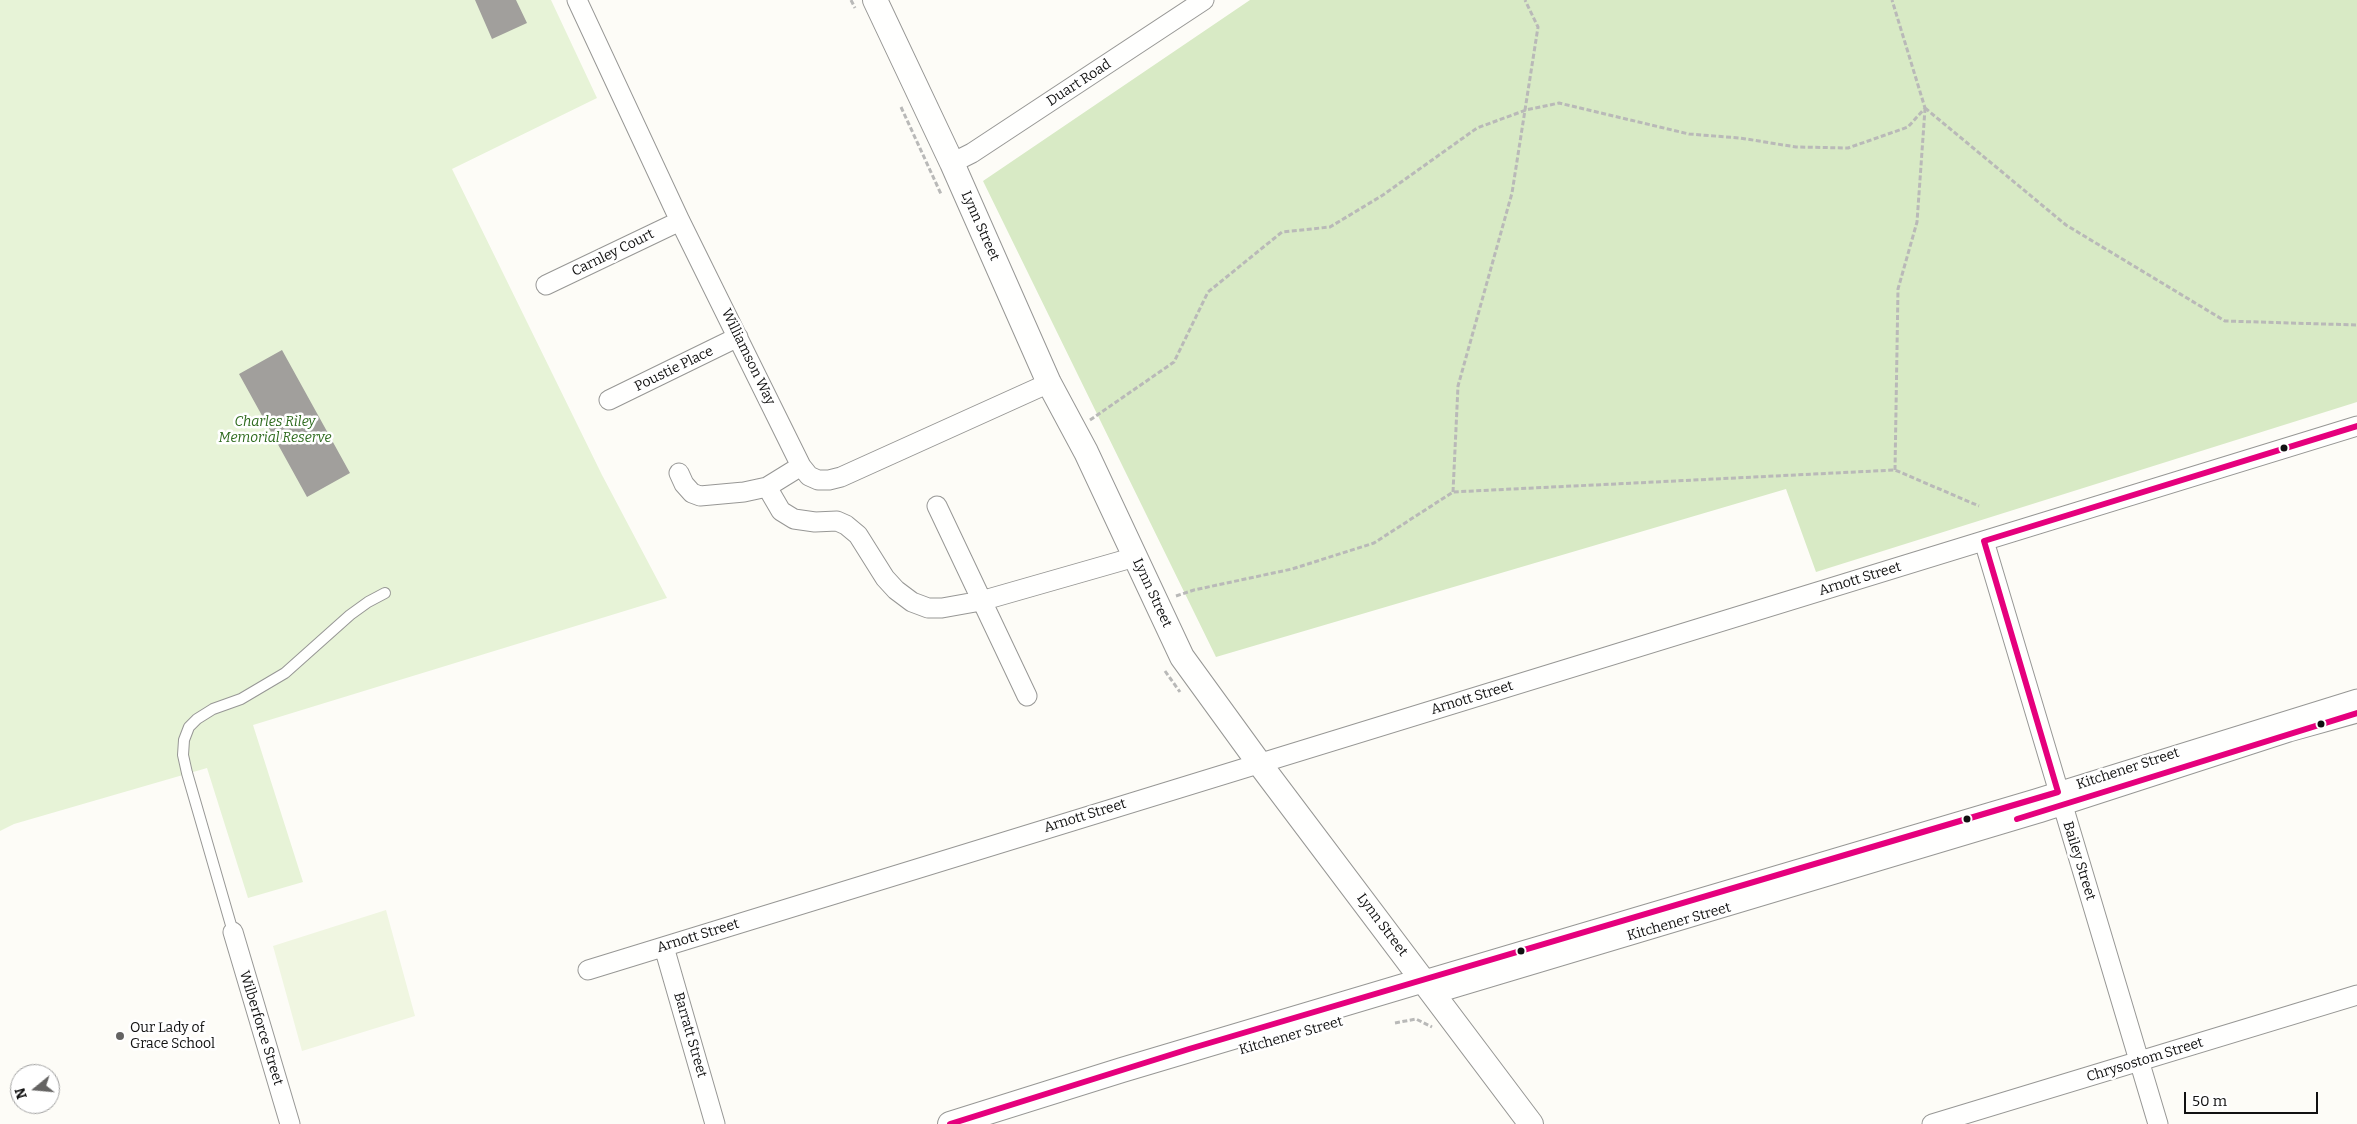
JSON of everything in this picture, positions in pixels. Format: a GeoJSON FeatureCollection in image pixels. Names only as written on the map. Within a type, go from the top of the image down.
{"type":"FeatureCollection","features":[{"type":"Feature","properties":{"kind":"street","name":"Williamson Way"},"geometry":{"type":"LineString","coordinates":[[577,0],[680,221],[801,466],[809,476],[818,480],[841,477],[1050,382]]}},
{"type":"Feature","properties":{"kind":"street","name":"Lynn Street"},"geometry":{"type":"LineString","coordinates":[[875,0],[952,164],[1050,382],[1182,658],[1532,1124]]}},
{"type":"Feature","properties":{"kind":"street","name":"Duart Road"},"geometry":{"type":"LineString","coordinates":[[952,164],[972,153],[1180,7],[1204,0]]}},
{"type":"Feature","properties":{"kind":"street","name":"Carnley Court"},"geometry":{"type":"LineString","coordinates":[[546,285],[680,221]]}},
{"type":"Feature","properties":{"kind":"street","name":"Poustie Place"},"geometry":{"type":"LineString","coordinates":[[609,400],[738,337]]}},
{"type":"Feature","properties":{"kind":"street","name":"Arnott Street"},"geometry":{"type":"LineString","coordinates":[[588,970],[2357,426]]}},
{"type":"Feature","properties":{"kind":"street"},"geometry":{"type":"LineString","coordinates":[[679,473],[684,484],[692,493],[700,496],[744,492],[768,487],[801,466]]}},
{"type":"Feature","properties":{"kind":"street"},"geometry":{"type":"LineString","coordinates":[[768,487],[782,511],[794,519],[815,522],[837,522],[846,525],[858,535],[885,578],[912,602],[928,608],[942,608],[981,601],[1134,557]]}},
{"type":"Feature","properties":{"kind":"street"},"geometry":{"type":"LineString","coordinates":[[937,506],[1027,696]]}},
{"type":"Feature","properties":{"kind":"street","name":"Bailey Street"},"geometry":{"type":"LineString","coordinates":[[1984,541],[2158,1124]]}},
{"type":"Feature","properties":{"kind":"street","name":"Kitchener Street"},"geometry":{"type":"LineString","coordinates":[[2060,799],[2357,699]]}},
{"type":"Feature","properties":{"kind":"street","name":"Kitchener Street"},"geometry":{"type":"LineString","coordinates":[[1000,1124],[1429,987],[2060,799],[2357,713]]}},
{"type":"Feature","properties":{"kind":"street","name":"Wilberforce Street"},"geometry":{"type":"LineString","coordinates":[[233,932],[290,1124]]}},
{"type":"Feature","properties":{"kind":"street","name":"Barratt Street"},"geometry":{"type":"LineString","coordinates":[[664,947],[715,1124]]}},
{"type":"Feature","properties":{"kind":"street","name":"Kitchener Street"},"geometry":{"type":"LineString","coordinates":[[950,1124],[1139,1064],[1429,987]]}},
{"type":"Feature","properties":{"kind":"street","name":"Chrysostom Street"},"geometry":{"type":"LineString","coordinates":[[1932,1124],[2357,995]]}},
{"type":"Feature","properties":{"kind":"lane"},"geometry":{"type":"LineString","coordinates":[[233,932],[183,755],[184,740],[189,727],[197,719],[214,709],[241,699],[284,673],[350,615],[385,593]]}},
{"type":"Feature","properties":{"kind":"path"},"geometry":{"type":"LineString","coordinates":[[1453,492],[1458,386],[1512,193],[1526,110],[1538,27],[1525,0]]}},
{"type":"Feature","properties":{"kind":"path"},"geometry":{"type":"LineString","coordinates":[[1892,0],[1925,108],[1917,222],[1898,289],[1895,470]]}},
{"type":"Feature","properties":{"kind":"path"},"geometry":{"type":"LineString","coordinates":[[1075,431],[1174,362],[1208,292],[1282,232],[1330,227],[1383,195],[1478,128],[1526,110],[1559,103],[1689,134],[1740,138],[1796,147],[1848,148],[1908,127],[1925,108]]}},
{"type":"Feature","properties":{"kind":"path"},"geometry":{"type":"LineString","coordinates":[[1925,108],[2066,225],[2225,321],[2357,325]]}},
{"type":"Feature","properties":{"kind":"path"},"geometry":{"type":"LineString","coordinates":[[1156,603],[1194,590],[1292,569],[1374,543],[1453,492],[1895,470],[1979,506]]}},
{"type":"Feature","properties":{"kind":"green space","name":"Charles Riley Memorial Reserve"},"geometry":{"type":"Polygon","coordinates":[[[0,0],[551,0],[597,98],[452,169],[602,475],[667,598],[253,725],[303,882],[248,898],[207,768],[14,824],[0,831],[0,0]]]}},
{"type":"Feature","properties":{"kind":"green space"},"geometry":{"type":"Polygon","coordinates":[[[1250,0],[2357,0],[2357,402],[1816,572],[1786,489],[1216,657],[983,181],[1250,0]]]}},
{"type":"Feature","properties":{"kind":"green space"},"geometry":{"type":"Polygon","coordinates":[[[386,910],[415,1016],[302,1051],[273,946],[386,910]]]}},
{"type":"Feature","properties":{"kind":"building"},"geometry":{"type":"Polygon","coordinates":[[[475,0],[516,0],[527,23],[492,39],[475,0]]]}},
{"type":"Feature","properties":{"kind":"building"},"geometry":{"type":"Polygon","coordinates":[[[282,350],[350,473],[307,497],[239,374],[282,350]]]}},
{"type":"Feature","properties":{"kind":"transit line"},"geometry":{"type":"LineString","coordinates":[[950,1124],[1189,1049],[2058,792],[1984,541],[2357,426]]}},
{"type":"Feature","properties":{"kind":"transit line"},"geometry":{"type":"LineString","coordinates":[[2017,819],[2357,713]]}},
{"type":"Feature","properties":{"kind":"place","name":"Our Lady of Grace School"},"geometry":{"type":"Point","coordinates":[120,1036]}}]}
